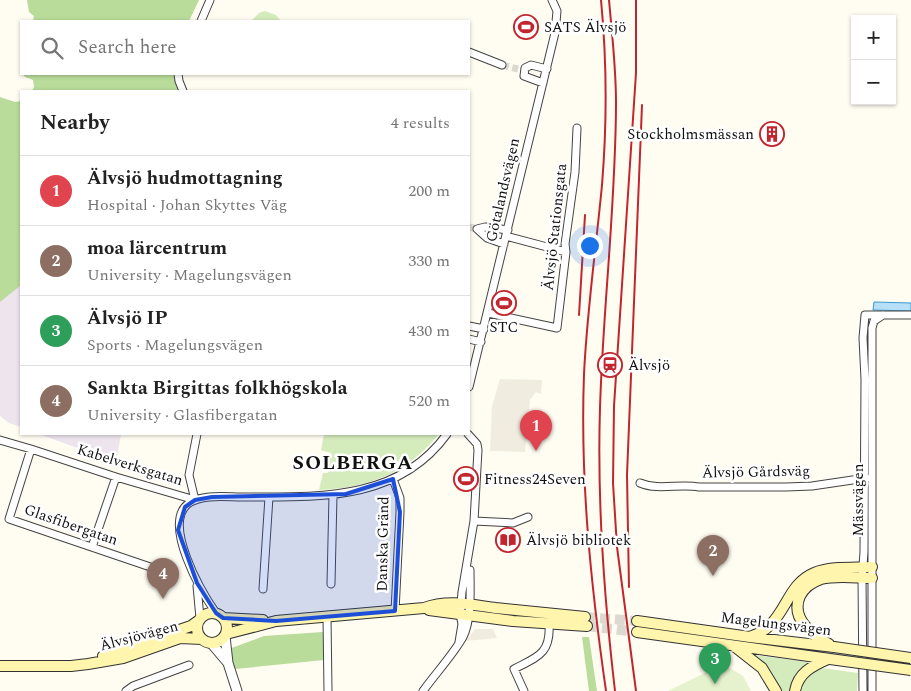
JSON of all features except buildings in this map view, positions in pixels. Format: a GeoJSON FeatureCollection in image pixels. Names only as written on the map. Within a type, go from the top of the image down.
{"type":"FeatureCollection","features":[{"type":"Feature","properties":{"kind":"main road"},"geometry":{"type":"LineString","coordinates":[[750,637],[764,630],[774,621],[792,591],[803,579],[815,572],[826,570],[867,573]]}},
{"type":"Feature","properties":{"kind":"main road"},"geometry":{"type":"LineString","coordinates":[[834,647],[814,635],[802,623],[797,610],[799,598],[808,585],[821,579],[867,573]]}},
{"type":"Feature","properties":{"kind":"main road"},"geometry":{"type":"LineString","coordinates":[[276,621],[208,614],[199,620],[197,630],[206,641],[220,640],[225,635],[276,621],[424,608],[431,611],[465,609],[586,622],[549,624],[465,609]]}},
{"type":"Feature","properties":{"kind":"main road"},"geometry":{"type":"LineString","coordinates":[[219,616],[227,625],[225,635]]}},
{"type":"Feature","properties":{"kind":"main road","name":"Älvsjövägen"},"geometry":{"type":"LineString","coordinates":[[55,665],[104,656],[191,626],[199,620]]}},
{"type":"Feature","properties":{"kind":"main road","name":"Magelungsvägen"},"geometry":{"type":"LineString","coordinates":[[637,621],[911,658]]}},
{"type":"Feature","properties":{"kind":"main road","name":"Magelungsvägen"},"geometry":{"type":"LineString","coordinates":[[637,632],[911,670]]}},
{"type":"Feature","properties":{"kind":"main road","name":"Älvsjövägen"},"geometry":{"type":"LineString","coordinates":[[0,666],[71,666],[106,662],[180,638],[206,641]]}},
{"type":"Feature","properties":{"kind":"main road"},"geometry":{"type":"LineString","coordinates":[[734,645],[762,668],[776,691]]}},
{"type":"Feature","properties":{"kind":"main road"},"geometry":{"type":"LineString","coordinates":[[795,691],[797,683],[804,673],[811,667],[830,659]]}},
{"type":"Feature","properties":{"kind":"street"},"geometry":{"type":"LineString","coordinates":[[201,20],[210,0]]}},
{"type":"Feature","properties":{"kind":"street","name":"Götalandsvägen"},"geometry":{"type":"LineString","coordinates":[[470,383],[557,18],[557,11],[552,0]]}},
{"type":"Feature","properties":{"kind":"street"},"geometry":{"type":"LineString","coordinates":[[470,52],[502,65]]}},
{"type":"Feature","properties":{"kind":"street"},"geometry":{"type":"LineString","coordinates":[[543,83],[524,76],[521,70],[531,65],[546,69]]}},
{"type":"Feature","properties":{"kind":"street"},"geometry":{"type":"LineString","coordinates":[[178,75],[183,90]]}},
{"type":"Feature","properties":{"kind":"street","name":"Älvsjö Stationsgata"},"geometry":{"type":"LineString","coordinates":[[488,313],[557,328],[566,252],[565,244],[575,172],[577,128]]}},
{"type":"Feature","properties":{"kind":"street"},"geometry":{"type":"LineString","coordinates":[[504,244],[487,238],[477,229],[485,227],[566,252]]}},
{"type":"Feature","properties":{"kind":"street","name":"Mässvägen"},"geometry":{"type":"LineString","coordinates":[[868,477],[863,338],[865,315],[883,315]]}},
{"type":"Feature","properties":{"kind":"street"},"geometry":{"type":"LineString","coordinates":[[883,315],[911,315]]}},
{"type":"Feature","properties":{"kind":"street","name":"Mässvägen"},"geometry":{"type":"LineString","coordinates":[[862,691],[867,573],[872,328],[874,321],[883,315]]}},
{"type":"Feature","properties":{"kind":"street"},"geometry":{"type":"LineString","coordinates":[[470,326],[484,329]]}},
{"type":"Feature","properties":{"kind":"street"},"geometry":{"type":"LineString","coordinates":[[470,339],[481,342]]}},
{"type":"Feature","properties":{"kind":"street"},"geometry":{"type":"LineString","coordinates":[[195,500],[189,475],[197,435]]}},
{"type":"Feature","properties":{"kind":"street"},"geometry":{"type":"LineString","coordinates":[[219,616],[197,583],[178,530],[180,517],[185,508],[195,500],[212,497],[334,495],[360,491],[393,479],[417,464],[446,435]]}},
{"type":"Feature","properties":{"kind":"street"},"geometry":{"type":"LineString","coordinates":[[423,691],[459,642],[465,630],[465,609],[469,554],[474,521],[478,450],[477,444],[469,435]]}},
{"type":"Feature","properties":{"kind":"street","name":"Kabelverksgatan"},"geometry":{"type":"LineString","coordinates":[[0,440],[195,500]]}},
{"type":"Feature","properties":{"kind":"street","name":"Glasfibergatan"},"geometry":{"type":"LineString","coordinates":[[32,449],[9,519],[165,572]]}},
{"type":"Feature","properties":{"kind":"street"},"geometry":{"type":"LineString","coordinates":[[92,547],[116,477]]}},
{"type":"Feature","properties":{"kind":"street","name":"Älvsjö Gårdsväg"},"geometry":{"type":"LineString","coordinates":[[640,484],[667,487],[690,485],[786,487],[812,486],[868,477]]}},
{"type":"Feature","properties":{"kind":"street","name":"Danska Gränd"},"geometry":{"type":"LineString","coordinates":[[393,479],[400,498],[395,611]]}},
{"type":"Feature","properties":{"kind":"street"},"geometry":{"type":"LineString","coordinates":[[331,584],[334,495]]}},
{"type":"Feature","properties":{"kind":"street"},"geometry":{"type":"LineString","coordinates":[[263,589],[269,497]]}},
{"type":"Feature","properties":{"kind":"street"},"geometry":{"type":"LineString","coordinates":[[474,521],[513,523],[528,517]]}},
{"type":"Feature","properties":{"kind":"street","name":"Mässvägen"},"geometry":{"type":"LineString","coordinates":[[867,573],[872,691]]}},
{"type":"Feature","properties":{"kind":"street"},"geometry":{"type":"LineString","coordinates":[[197,583],[199,620]]}},
{"type":"Feature","properties":{"kind":"street"},"geometry":{"type":"LineString","coordinates":[[327,616],[328,691]]}},
{"type":"Feature","properties":{"kind":"street"},"geometry":{"type":"LineString","coordinates":[[524,691],[514,670],[541,656],[546,650],[550,631],[549,624]]}},
{"type":"Feature","properties":{"kind":"street"},"geometry":{"type":"LineString","coordinates":[[225,635],[228,662],[237,691]]}},
{"type":"Feature","properties":{"kind":"street"},"geometry":{"type":"LineString","coordinates":[[206,641],[228,662]]}},
{"type":"Feature","properties":{"kind":"street"},"geometry":{"type":"LineString","coordinates":[[126,691],[133,686],[189,665]]}},
{"type":"Feature","properties":{"kind":"highlighted area"},"geometry":{"type":"Polygon","coordinates":[[[393,479],[400,512],[395,611],[276,621],[223,618],[216,613],[197,583],[178,530],[185,507],[195,500],[212,497],[346,494],[393,479]]]}},
{"type":"Feature","properties":{"kind":"shaded area"},"geometry":{"type":"Polygon","coordinates":[[[20,281],[20,427],[9,423],[0,416],[0,298],[20,281]]]}},
{"type":"Feature","properties":{"kind":"shaded area"},"geometry":{"type":"Polygon","coordinates":[[[500,379],[542,380],[541,394],[536,392],[530,400],[525,452],[490,451],[492,406],[500,379]]]}},
{"type":"Feature","properties":{"kind":"shaded area"},"geometry":{"type":"Polygon","coordinates":[[[42,435],[121,435],[116,462],[42,435]]]}},
{"type":"Feature","properties":{"kind":"shaded area"},"geometry":{"type":"Polygon","coordinates":[[[475,629],[493,629],[497,638],[466,641],[475,629]]]}},
{"type":"Feature","properties":{"kind":"green space"},"geometry":{"type":"Polygon","coordinates":[[[27,0],[199,0],[189,20],[33,20],[34,16],[29,12],[27,0]]]}},
{"type":"Feature","properties":{"kind":"green space"},"geometry":{"type":"Polygon","coordinates":[[[265,11],[276,15],[280,20],[252,20],[259,13],[265,11]]]}},
{"type":"Feature","properties":{"kind":"green space"},"geometry":{"type":"Polygon","coordinates":[[[24,75],[173,75],[178,90],[32,90],[33,80],[24,75]]]}},
{"type":"Feature","properties":{"kind":"green space"},"geometry":{"type":"Polygon","coordinates":[[[0,97],[15,102],[20,101],[20,286],[0,302],[0,97]]]}},
{"type":"Feature","properties":{"kind":"green space"},"geometry":{"type":"Polygon","coordinates":[[[324,435],[438,435],[414,459],[386,476],[371,482],[337,489],[319,490],[323,473],[328,473],[331,453],[321,450],[324,435]]]}},
{"type":"Feature","properties":{"kind":"green space"},"geometry":{"type":"Polygon","coordinates":[[[323,632],[324,660],[235,669],[229,649],[264,636],[323,632]]]}},
{"type":"Feature","properties":{"kind":"green space"},"geometry":{"type":"Polygon","coordinates":[[[582,637],[589,637],[597,691],[589,691],[582,637]]]}},
{"type":"Feature","properties":{"kind":"green space"},"geometry":{"type":"Polygon","coordinates":[[[754,655],[808,662],[796,675],[790,691],[782,691],[768,668],[754,655]]]}},
{"type":"Feature","properties":{"kind":"green space"},"geometry":{"type":"Polygon","coordinates":[[[723,664],[743,676],[751,691],[668,691],[723,664]]]}},
{"type":"Feature","properties":{"kind":"green space"},"geometry":{"type":"Polygon","coordinates":[[[822,668],[858,673],[857,691],[800,691],[808,676],[822,668]]]}},
{"type":"Feature","properties":{"kind":"water"},"geometry":{"type":"Polygon","coordinates":[[[874,302],[911,303],[911,311],[873,310],[874,302]]]}},
{"type":"Feature","properties":{"kind":"tunnel"},"geometry":{"type":"LineString","coordinates":[[502,65],[518,69]]}},
{"type":"Feature","properties":{"kind":"tunnel"},"geometry":{"type":"LineString","coordinates":[[470,227],[477,229]]}},
{"type":"Feature","properties":{"kind":"tunnel"},"geometry":{"type":"LineString","coordinates":[[585,617],[637,621]]}},
{"type":"Feature","properties":{"kind":"tunnel"},"geometry":{"type":"LineString","coordinates":[[587,626],[637,632]]}},
{"type":"Feature","properties":{"kind":"railway"},"geometry":{"type":"LineString","coordinates":[[601,0],[606,93],[605,139],[587,327],[583,414],[585,494],[591,573],[606,691]]}},
{"type":"Feature","properties":{"kind":"railway"},"geometry":{"type":"LineString","coordinates":[[609,0],[616,102],[612,217],[599,443],[605,585],[615,691]]}},
{"type":"Feature","properties":{"kind":"railway"},"geometry":{"type":"LineString","coordinates":[[636,0],[636,73],[614,406],[613,483],[617,547],[636,691]]}},
{"type":"Feature","properties":{"kind":"railway"},"geometry":{"type":"LineString","coordinates":[[629,587],[627,475],[642,105]]}},
{"type":"Feature","properties":{"kind":"railway"},"geometry":{"type":"LineString","coordinates":[[579,315],[585,215]]}},
{"type":"Feature","properties":{"kind":"place","name":"SATS Älvsjö"},"geometry":{"type":"Point","coordinates":[526,27]}},
{"type":"Feature","properties":{"kind":"place","name":"Stockholmsmässan"},"geometry":{"type":"Point","coordinates":[772,134]}},
{"type":"Feature","properties":{"kind":"place","name":"STC"},"geometry":{"type":"Point","coordinates":[504,303]}},
{"type":"Feature","properties":{"kind":"place","name":"Älvsjö"},"geometry":{"type":"Point","coordinates":[610,365]}},
{"type":"Feature","properties":{"kind":"place","name":"Älvsjö hudmottagning"},"geometry":{"type":"Point","coordinates":[536,451]}},
{"type":"Feature","properties":{"kind":"place","name":"Fitness24Seven"},"geometry":{"type":"Point","coordinates":[466,479]}},
{"type":"Feature","properties":{"kind":"place","name":"Älvsjö bibliotek"},"geometry":{"type":"Point","coordinates":[508,540]}},
{"type":"Feature","properties":{"kind":"place","name":"moa lärcentrum"},"geometry":{"type":"Point","coordinates":[713,576]}},
{"type":"Feature","properties":{"kind":"place","name":"Sankta Birgittas folkhögskola"},"geometry":{"type":"Point","coordinates":[163,599]}},
{"type":"Feature","properties":{"kind":"place","name":"Älvsjö IP"},"geometry":{"type":"Point","coordinates":[715,684]}},
{"type":"Feature","properties":{"kind":"district","name":"SOLBERGA"},"geometry":{"type":"Point","coordinates":[353,463]}}]}
